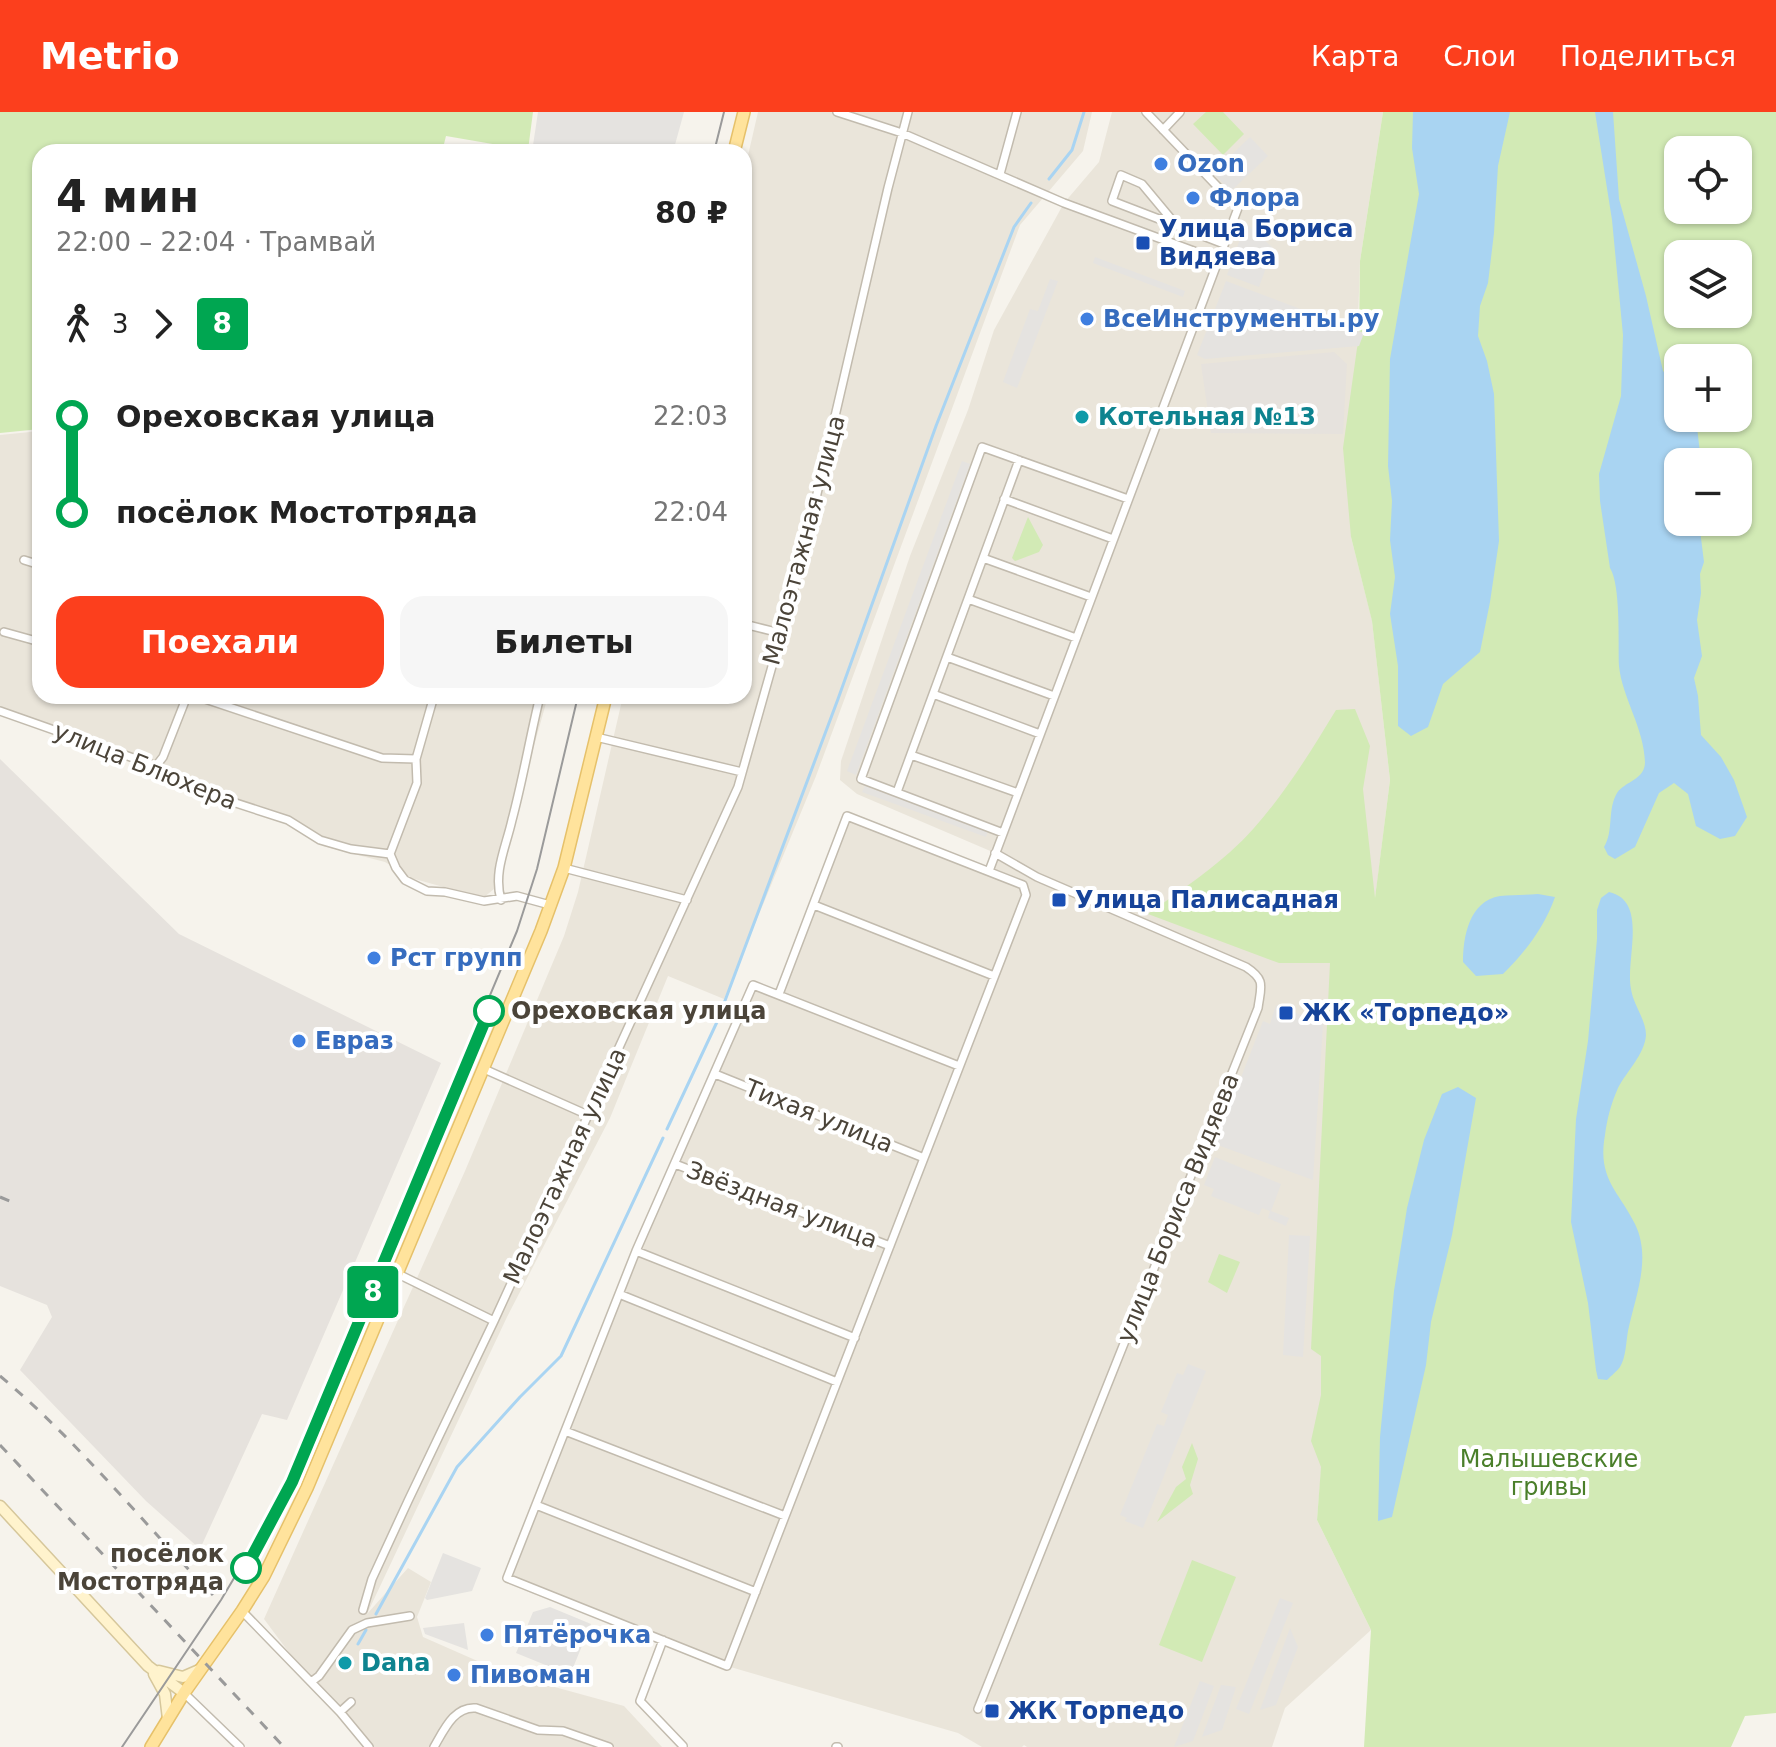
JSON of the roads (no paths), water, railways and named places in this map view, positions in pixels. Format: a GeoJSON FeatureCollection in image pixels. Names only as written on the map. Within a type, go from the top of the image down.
{"type":"FeatureCollection","features":[{"type":"Feature","properties":{"kind":"main road"},"geometry":{"type":"LineString","coordinates":[[736,144],[744,112]]}},
{"type":"Feature","properties":{"kind":"main road"},"geometry":{"type":"LineString","coordinates":[[151,1747],[199,1670],[242,1611],[291,1523],[484,1069],[550,905],[564,868],[604,704]]}},
{"type":"Feature","properties":{"kind":"main road"},"geometry":{"type":"LineString","coordinates":[[0,1506],[148,1666],[184,1693]]}},
{"type":"Feature","properties":{"kind":"main road"},"geometry":{"type":"LineString","coordinates":[[148,1666],[176,1677],[199,1670]]}},
{"type":"Feature","properties":{"kind":"main road"},"geometry":{"type":"LineString","coordinates":[[148,1666],[165,1694],[168,1719]]}},
{"type":"Feature","properties":{"kind":"street"},"geometry":{"type":"LineString","coordinates":[[837,112],[902,133],[1064,203],[1218,260]]}},
{"type":"Feature","properties":{"kind":"street","name":"Малоэтажная улица"},"geometry":{"type":"LineString","coordinates":[[363,1610],[378,1566],[494,1321],[687,900],[742,772],[800,567],[908,112]]}},
{"type":"Feature","properties":{"kind":"street"},"geometry":{"type":"LineString","coordinates":[[1000,174],[1017,112]]}},
{"type":"Feature","properties":{"kind":"street"},"geometry":{"type":"LineString","coordinates":[[989,871],[1238,208],[1146,112]]}},
{"type":"Feature","properties":{"kind":"street"},"geometry":{"type":"LineString","coordinates":[[1163,130],[1180,112]]}},
{"type":"Feature","properties":{"kind":"street"},"geometry":{"type":"LineString","coordinates":[[1177,226],[1142,184],[1121,175],[1112,201],[1177,226],[1224,244]]}},
{"type":"Feature","properties":{"kind":"street"},"geometry":{"type":"LineString","coordinates":[[1003,833],[861,779],[982,447],[1128,499]]}},
{"type":"Feature","properties":{"kind":"street"},"geometry":{"type":"LineString","coordinates":[[897,792],[1019,460]]}},
{"type":"Feature","properties":{"kind":"street"},"geometry":{"type":"LineString","coordinates":[[1004,499],[1113,539]]}},
{"type":"Feature","properties":{"kind":"street"},"geometry":{"type":"LineString","coordinates":[[983,558],[1091,597]]}},
{"type":"Feature","properties":{"kind":"street"},"geometry":{"type":"LineString","coordinates":[[24,560],[32,562]]}},
{"type":"Feature","properties":{"kind":"street"},"geometry":{"type":"LineString","coordinates":[[968,599],[1076,638]]}},
{"type":"Feature","properties":{"kind":"street"},"geometry":{"type":"LineString","coordinates":[[752,626],[780,633]]}},
{"type":"Feature","properties":{"kind":"street"},"geometry":{"type":"LineString","coordinates":[[4,632],[32,640]]}},
{"type":"Feature","properties":{"kind":"street"},"geometry":{"type":"LineString","coordinates":[[947,657],[1054,696]]}},
{"type":"Feature","properties":{"kind":"street"},"geometry":{"type":"LineString","coordinates":[[933,694],[1040,734]]}},
{"type":"Feature","properties":{"kind":"street"},"geometry":{"type":"LineString","coordinates":[[156,766],[163,757],[184,704]]}},
{"type":"Feature","properties":{"kind":"street"},"geometry":{"type":"LineString","coordinates":[[220,704],[382,758],[416,759]]}},
{"type":"Feature","properties":{"kind":"street"},"geometry":{"type":"LineString","coordinates":[[432,704],[416,759],[417,783],[390,854],[405,880],[418,888],[484,901],[517,896],[550,905]]}},
{"type":"Feature","properties":{"kind":"street"},"geometry":{"type":"LineString","coordinates":[[501,900],[496,885],[498,872],[538,704]]}},
{"type":"Feature","properties":{"kind":"street","name":"улица Блюхера"},"geometry":{"type":"LineString","coordinates":[[0,711],[156,766],[174,783],[288,820],[320,840],[351,849],[390,854]]}},
{"type":"Feature","properties":{"kind":"street"},"geometry":{"type":"LineString","coordinates":[[596,737],[742,772]]}},
{"type":"Feature","properties":{"kind":"street"},"geometry":{"type":"LineString","coordinates":[[911,755],[1018,793]]}},
{"type":"Feature","properties":{"kind":"street"},"geometry":{"type":"LineString","coordinates":[[779,994],[847,816],[989,871],[1023,885],[1025,889],[1026,895],[727,1666],[507,1578],[636,1251],[753,985],[959,1066]]}},
{"type":"Feature","properties":{"kind":"street","name":"улица Бориса Видяева"},"geometry":{"type":"LineString","coordinates":[[978,1709],[1258,1008],[1261,982],[1257,974],[1246,967],[1037,877],[995,853]]}},
{"type":"Feature","properties":{"kind":"street"},"geometry":{"type":"LineString","coordinates":[[564,868],[687,900]]}},
{"type":"Feature","properties":{"kind":"street"},"geometry":{"type":"LineString","coordinates":[[814,905],[994,976]]}},
{"type":"Feature","properties":{"kind":"street"},"geometry":{"type":"LineString","coordinates":[[484,1069],[588,1115]]}},
{"type":"Feature","properties":{"kind":"street","name":"Тихая улица"},"geometry":{"type":"LineString","coordinates":[[715,1074],[924,1158]]}},
{"type":"Feature","properties":{"kind":"street","name":"Звёздная улица"},"geometry":{"type":"LineString","coordinates":[[675,1164],[890,1246]]}},
{"type":"Feature","properties":{"kind":"street"},"geometry":{"type":"LineString","coordinates":[[636,1251],[855,1338]]}},
{"type":"Feature","properties":{"kind":"street"},"geometry":{"type":"LineString","coordinates":[[398,1274],[494,1321]]}},
{"type":"Feature","properties":{"kind":"street"},"geometry":{"type":"LineString","coordinates":[[619,1294],[837,1382]]}},
{"type":"Feature","properties":{"kind":"street"},"geometry":{"type":"LineString","coordinates":[[565,1431],[785,1516]]}},
{"type":"Feature","properties":{"kind":"street"},"geometry":{"type":"LineString","coordinates":[[536,1505],[756,1592]]}},
{"type":"Feature","properties":{"kind":"street"},"geometry":{"type":"LineString","coordinates":[[242,1611],[340,1712],[369,1747]]}},
{"type":"Feature","properties":{"kind":"street"},"geometry":{"type":"LineString","coordinates":[[311,1682],[359,1625],[410,1616]]}},
{"type":"Feature","properties":{"kind":"street"},"geometry":{"type":"LineString","coordinates":[[663,1640],[640,1701],[683,1746]]}},
{"type":"Feature","properties":{"kind":"street"},"geometry":{"type":"LineString","coordinates":[[184,1693],[240,1747]]}},
{"type":"Feature","properties":{"kind":"street"},"geometry":{"type":"LineString","coordinates":[[340,1712],[351,1702]]}},
{"type":"Feature","properties":{"kind":"street"},"geometry":{"type":"LineString","coordinates":[[434,1747],[457,1713],[466,1708],[476,1708],[538,1730],[563,1731],[609,1747]]}},
{"type":"Feature","properties":{"kind":"water"},"geometry":{"type":"Polygon","coordinates":[[[1413,112],[1510,112],[1498,166],[1494,233],[1488,283],[1480,306],[1478,336],[1494,394],[1499,541],[1490,602],[1480,652],[1443,684],[1428,727],[1411,736],[1398,726],[1398,666],[1390,614],[1395,577],[1390,540],[1392,501],[1388,466],[1390,359],[1419,194],[1412,148],[1413,112]]]}},
{"type":"Feature","properties":{"kind":"water"},"geometry":{"type":"Polygon","coordinates":[[[1595,112],[1613,112],[1619,199],[1664,372],[1664,432],[1698,432],[1699,448],[1664,448],[1664,536],[1701,536],[1704,562],[1700,574],[1697,620],[1702,656],[1694,678],[1701,735],[1721,757],[1734,780],[1747,817],[1735,836],[1720,839],[1696,826],[1688,794],[1674,783],[1659,793],[1635,847],[1615,859],[1608,855],[1604,847],[1609,834],[1612,806],[1620,789],[1642,773],[1645,762],[1641,737],[1621,678],[1616,587],[1610,568],[1600,501],[1599,474],[1621,396],[1623,335],[1612,220],[1595,112]]]}},
{"type":"Feature","properties":{"kind":"water"},"geometry":{"type":"Polygon","coordinates":[[[1609,892],[1621,898],[1632,919],[1631,989],[1646,1035],[1639,1056],[1616,1094],[1603,1150],[1607,1174],[1635,1224],[1642,1251],[1640,1278],[1624,1359],[1607,1380],[1598,1379],[1588,1303],[1571,1222],[1576,1119],[1588,1041],[1597,910],[1601,898],[1609,892]]]}},
{"type":"Feature","properties":{"kind":"water"},"geometry":{"type":"Polygon","coordinates":[[[1538,894],[1555,897],[1527,948],[1503,974],[1476,976],[1463,962],[1464,942],[1475,912],[1490,899],[1500,896],[1538,894]]]}},
{"type":"Feature","properties":{"kind":"water"},"geometry":{"type":"Polygon","coordinates":[[[1458,1087],[1476,1098],[1452,1235],[1431,1322],[1426,1365],[1392,1517],[1378,1521],[1380,1437],[1394,1291],[1407,1208],[1424,1140],[1442,1094],[1458,1087]]]}},
{"type":"Feature","properties":{"kind":"waterway"},"geometry":{"type":"LineString","coordinates":[[1049,179],[1072,150],[1084,112]]}},
{"type":"Feature","properties":{"kind":"waterway"},"geometry":{"type":"LineString","coordinates":[[667,1129],[717,1022],[936,426],[1014,227],[1031,203]]}},
{"type":"Feature","properties":{"kind":"waterway"},"geometry":{"type":"LineString","coordinates":[[376,1614],[457,1467],[561,1356],[663,1138]]}},
{"type":"Feature","properties":{"kind":"waterway"},"geometry":{"type":"LineString","coordinates":[[358,1644],[366,1630]]}},
{"type":"Feature","properties":{"kind":"tram line"},"geometry":{"type":"LineString","coordinates":[[716,144],[724,112]]}},
{"type":"Feature","properties":{"kind":"tram line"},"geometry":{"type":"LineString","coordinates":[[122,1747],[221,1600],[271,1516],[517,931],[537,869],[576,704]]}},
{"type":"Feature","properties":{"kind":"tram line","name":"8"},"geometry":{"type":"LineString","coordinates":[[246,1568],[292,1482],[489,1011]]}},
{"type":"Feature","properties":{"kind":"railway"},"geometry":{"type":"LineString","coordinates":[[0,1197],[12,1202]]}},
{"type":"Feature","properties":{"kind":"railway"},"geometry":{"type":"LineString","coordinates":[[0,1376],[56,1427],[213,1595]]}},
{"type":"Feature","properties":{"kind":"railway"},"geometry":{"type":"LineString","coordinates":[[0,1445],[284,1747]]}},
{"type":"Feature","properties":{"kind":"place","name":"Ozon"},"geometry":{"type":"Point","coordinates":[1161,164]}},
{"type":"Feature","properties":{"kind":"place","name":"Флора"},"geometry":{"type":"Point","coordinates":[1193,198]}},
{"type":"Feature","properties":{"kind":"place","name":"Улица Бориса Видяева"},"geometry":{"type":"Point","coordinates":[1143,243]}},
{"type":"Feature","properties":{"kind":"place","name":"ВсеИнструменты.ру"},"geometry":{"type":"Point","coordinates":[1087,319]}},
{"type":"Feature","properties":{"kind":"place","name":"Котельная №13"},"geometry":{"type":"Point","coordinates":[1082,417]}},
{"type":"Feature","properties":{"kind":"place","name":"Улица Палисадная"},"geometry":{"type":"Point","coordinates":[1059,900]}},
{"type":"Feature","properties":{"kind":"place","name":"Рст групп"},"geometry":{"type":"Point","coordinates":[374,958]}},
{"type":"Feature","properties":{"kind":"place","name":"Ореховская улица"},"geometry":{"type":"Point","coordinates":[489,1011]}},
{"type":"Feature","properties":{"kind":"place","name":"ЖК «Торпедо»"},"geometry":{"type":"Point","coordinates":[1286,1013]}},
{"type":"Feature","properties":{"kind":"place","name":"Евраз"},"geometry":{"type":"Point","coordinates":[299,1041]}},
{"type":"Feature","properties":{"kind":"place","name":"посёлок Мостотряда"},"geometry":{"type":"Point","coordinates":[246,1568]}},
{"type":"Feature","properties":{"kind":"place","name":"Пятёрочка"},"geometry":{"type":"Point","coordinates":[487,1635]}},
{"type":"Feature","properties":{"kind":"place","name":"Dana"},"geometry":{"type":"Point","coordinates":[345,1663]}},
{"type":"Feature","properties":{"kind":"place","name":"Пивоман"},"geometry":{"type":"Point","coordinates":[454,1675]}},
{"type":"Feature","properties":{"kind":"place","name":"ЖК Торпедо"},"geometry":{"type":"Point","coordinates":[992,1711]}},
{"type":"Feature","properties":{"kind":"park label","name":"Малышевские гривы"},"geometry":{"type":"Point","coordinates":[1549,1473]}}]}
